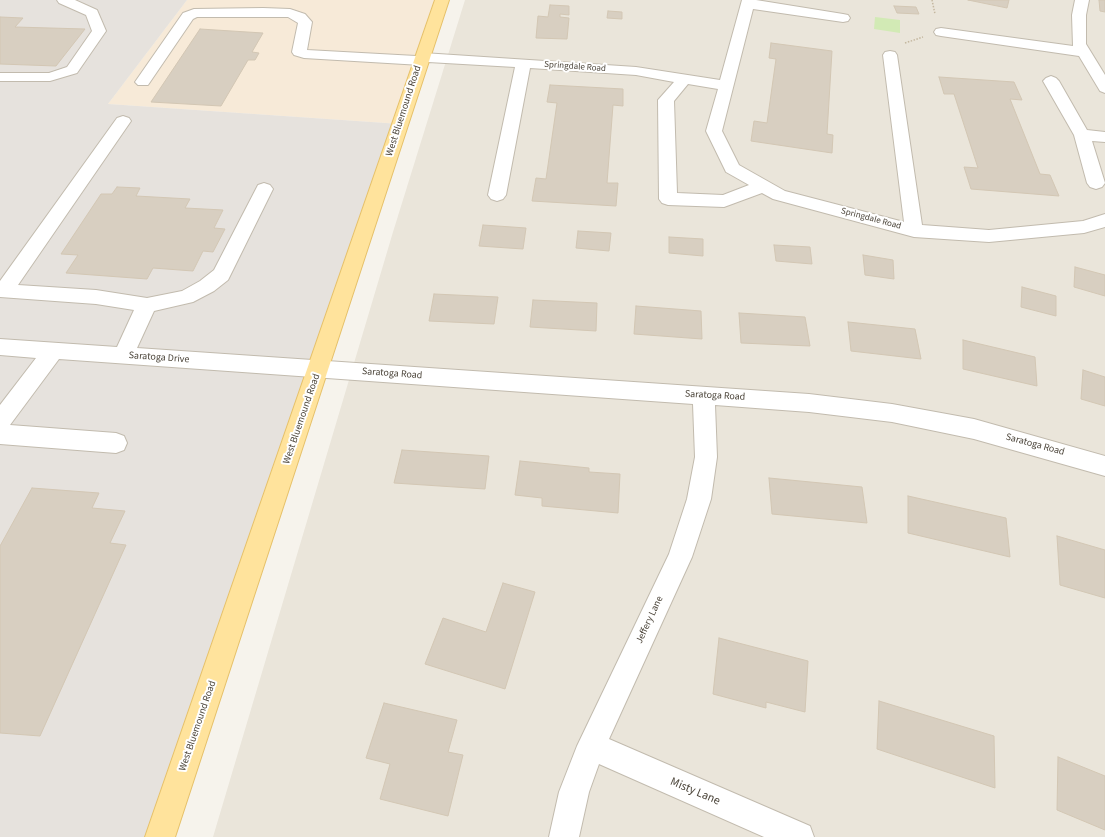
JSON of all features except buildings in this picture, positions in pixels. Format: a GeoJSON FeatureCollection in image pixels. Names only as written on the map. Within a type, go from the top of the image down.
{"type":"FeatureCollection","features":[{"type":"Feature","properties":{"kind":"main road","name":"West Bluemound Road"},"geometry":{"type":"LineString","coordinates":[[160,837],[319,369],[442,0]]}},
{"type":"Feature","properties":{"kind":"street"},"geometry":{"type":"LineString","coordinates":[[0,77],[50,77],[72,70],[99,31],[92,13],[64,0]]}},
{"type":"Feature","properties":{"kind":"street"},"geometry":{"type":"LineString","coordinates":[[1082,0],[1079,15],[1079,44],[1105,88]]}},
{"type":"Feature","properties":{"kind":"street"},"geometry":{"type":"LineString","coordinates":[[748,2],[843,18]]}},
{"type":"Feature","properties":{"kind":"street","name":"Springdale Road"},"geometry":{"type":"LineString","coordinates":[[748,2],[714,131],[732,168],[779,195],[914,231],[989,236],[1084,227],[1105,220]]}},
{"type":"Feature","properties":{"kind":"street","name":"Springdale Road"},"geometry":{"type":"LineString","coordinates":[[143,82],[188,16],[194,13],[263,12],[290,13],[300,17],[305,22],[300,52],[304,54],[523,64],[636,71],[726,86]]}},
{"type":"Feature","properties":{"kind":"street"},"geometry":{"type":"LineString","coordinates":[[941,32],[1084,52]]}},
{"type":"Feature","properties":{"kind":"street"},"geometry":{"type":"LineString","coordinates":[[890,55],[914,231]]}},
{"type":"Feature","properties":{"kind":"street"},"geometry":{"type":"LineString","coordinates":[[496,195],[523,64]]}},
{"type":"Feature","properties":{"kind":"street"},"geometry":{"type":"LineString","coordinates":[[685,79],[666,100],[668,199],[724,201],[764,186]]}},
{"type":"Feature","properties":{"kind":"street"},"geometry":{"type":"LineString","coordinates":[[1051,81],[1082,135],[1096,183]]}},
{"type":"Feature","properties":{"kind":"street"},"geometry":{"type":"LineString","coordinates":[[123,121],[3,291],[96,297],[147,305],[186,296],[207,286],[221,275],[264,189]]}},
{"type":"Feature","properties":{"kind":"street"},"geometry":{"type":"LineString","coordinates":[[1082,135],[1105,137]]}},
{"type":"Feature","properties":{"kind":"street"},"geometry":{"type":"LineString","coordinates":[[123,355],[147,305]]}},
{"type":"Feature","properties":{"kind":"street","name":"Saratoga Drive"},"geometry":{"type":"LineString","coordinates":[[0,347],[319,369]]}},
{"type":"Feature","properties":{"kind":"street"},"geometry":{"type":"LineString","coordinates":[[0,422],[54,350]]}},
{"type":"Feature","properties":{"kind":"street","name":"Saratoga Road"},"geometry":{"type":"LineString","coordinates":[[319,369],[809,403],[892,413],[974,429],[1105,466]]}},
{"type":"Feature","properties":{"kind":"street","name":"Jeffery Lane"},"geometry":{"type":"LineString","coordinates":[[564,837],[574,792],[591,746],[680,557],[699,499],[706,457],[704,396]]}},
{"type":"Feature","properties":{"kind":"street"},"geometry":{"type":"LineString","coordinates":[[0,434],[116,443]]}},
{"type":"Feature","properties":{"kind":"street","name":"Misty Lane"},"geometry":{"type":"LineString","coordinates":[[591,746],[799,837]]}},
{"type":"Feature","properties":{"kind":"path"},"geometry":{"type":"LineString","coordinates":[[890,55],[898,50],[900,44],[941,32]]}},
{"type":"Feature","properties":{"kind":"shaded area"},"geometry":{"type":"Polygon","coordinates":[[[0,0],[187,0],[108,104],[400,124],[165,837],[0,837],[0,0]]]}},
{"type":"Feature","properties":{"kind":"shaded area"},"geometry":{"type":"Polygon","coordinates":[[[187,0],[442,0],[400,124],[108,104],[187,0]]]}},
{"type":"Feature","properties":{"kind":"shaded area"},"geometry":{"type":"Polygon","coordinates":[[[465,0],[1105,0],[1105,837],[213,837],[393,232],[465,0]]]}},
{"type":"Feature","properties":{"kind":"green space"},"geometry":{"type":"Polygon","coordinates":[[[875,17],[900,20],[900,33],[874,29],[875,17]]]}}]}
